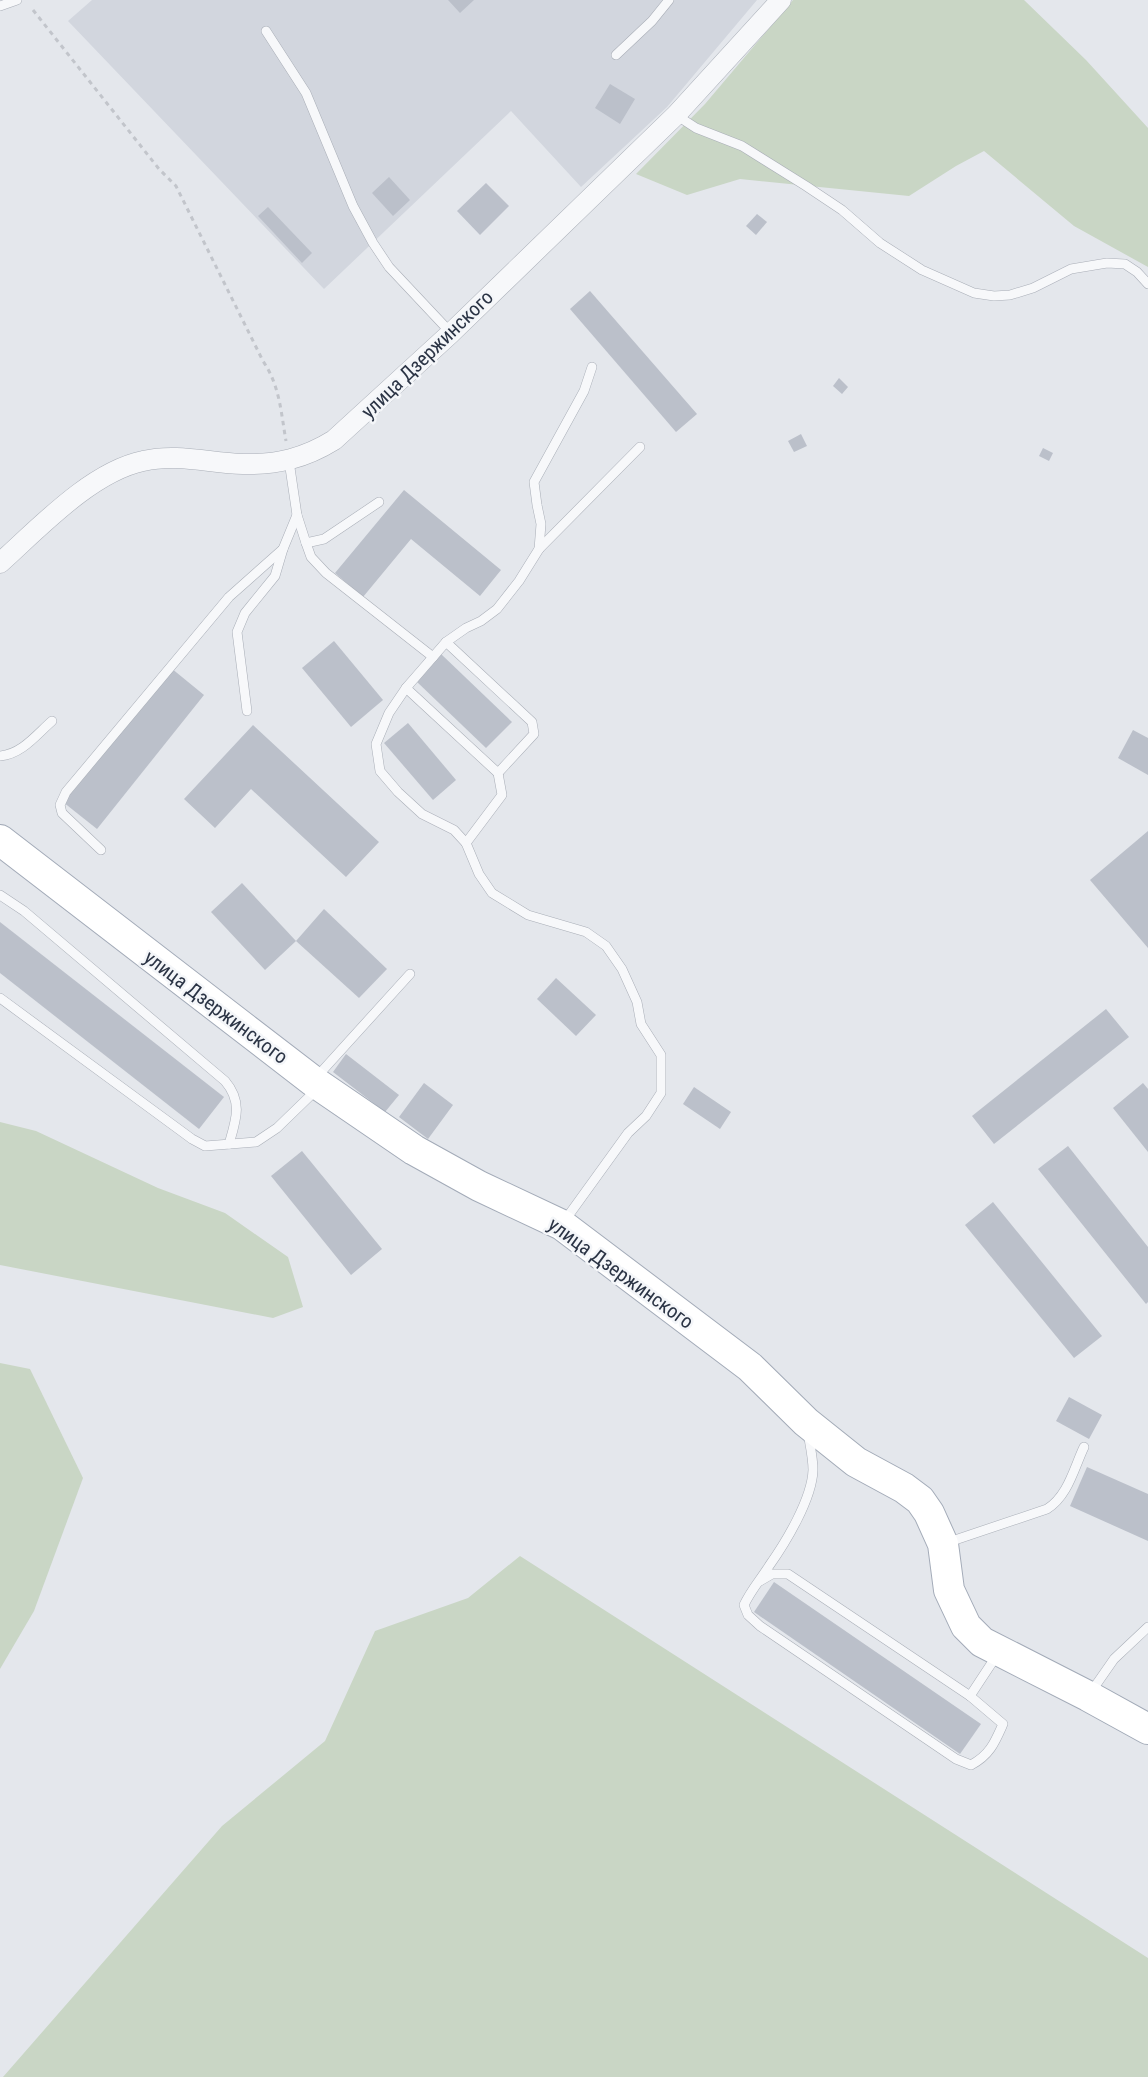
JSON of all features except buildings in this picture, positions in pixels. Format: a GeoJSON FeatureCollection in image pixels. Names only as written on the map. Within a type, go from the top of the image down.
{"type":"FeatureCollection","features":[{"type":"Feature","properties":{"kind":"main road","name":"улица Дзержинского"},"geometry":{"type":"LineString","coordinates":[[0,840],[313,1081],[414,1150],[479,1186],[562,1225],[750,1367],[806,1422],[856,1462],[904,1488],[920,1500],[929,1513],[943,1544],[949,1590],[966,1626],[982,1642],[1148,1729]]}},
{"type":"Feature","properties":{"kind":"street","name":"улица Дзержинского"},"geometry":{"type":"LineString","coordinates":[[0,563],[90,486],[126,466],[145,460],[167,458],[193,458],[242,464],[275,464],[317,451],[334,440],[451,333],[675,115],[781,0]]}},
{"type":"Feature","properties":{"kind":"lane"},"geometry":{"type":"LineString","coordinates":[[0,6],[17,0]]}},
{"type":"Feature","properties":{"kind":"lane"},"geometry":{"type":"LineString","coordinates":[[616,55],[652,21],[669,0]]}},
{"type":"Feature","properties":{"kind":"lane"},"geometry":{"type":"LineString","coordinates":[[266,31],[306,93],[353,206],[373,243],[389,267],[451,333]]}},
{"type":"Feature","properties":{"kind":"lane"},"geometry":{"type":"LineString","coordinates":[[675,115],[696,128],[742,147],[806,186],[842,210],[880,243],[922,270],[974,293],[994,296],[1010,295],[1033,288],[1071,269],[1107,263],[1125,264],[1137,272],[1148,284]]}},
{"type":"Feature","properties":{"kind":"lane"},"geometry":{"type":"LineString","coordinates":[[539,549],[541,524],[534,482],[584,391],[592,367]]}},
{"type":"Feature","properties":{"kind":"lane"},"geometry":{"type":"LineString","coordinates":[[562,1225],[628,1133],[646,1116],[661,1094],[661,1055],[641,1024],[637,1002],[622,969],[606,946],[586,932],[528,915],[492,893],[479,874],[466,843],[454,830],[422,814],[380,771],[376,744],[388,713],[406,688],[446,642],[497,609],[519,581],[539,549],[640,447]]}},
{"type":"Feature","properties":{"kind":"lane"},"geometry":{"type":"LineString","coordinates":[[289,461],[297,515],[311,557],[326,573],[433,657]]}},
{"type":"Feature","properties":{"kind":"lane"},"geometry":{"type":"LineString","coordinates":[[306,543],[324,539],[379,501]]}},
{"type":"Feature","properties":{"kind":"lane"},"geometry":{"type":"LineString","coordinates":[[247,711],[237,632],[245,613],[275,576],[297,515]]}},
{"type":"Feature","properties":{"kind":"lane"},"geometry":{"type":"LineString","coordinates":[[101,850],[62,813],[60,805],[66,792],[229,597],[283,549]]}},
{"type":"Feature","properties":{"kind":"lane"},"geometry":{"type":"LineString","coordinates":[[446,642],[532,722],[534,734],[498,773]]}},
{"type":"Feature","properties":{"kind":"lane"},"geometry":{"type":"LineString","coordinates":[[406,688],[498,773],[502,795],[466,843]]}},
{"type":"Feature","properties":{"kind":"lane"},"geometry":{"type":"LineString","coordinates":[[0,756],[9,755],[23,748],[52,721]]}},
{"type":"Feature","properties":{"kind":"lane"},"geometry":{"type":"LineString","coordinates":[[0,895],[24,911],[225,1081],[233,1090],[237,1100],[236,1121],[229,1144]]}},
{"type":"Feature","properties":{"kind":"lane"},"geometry":{"type":"LineString","coordinates":[[0,998],[192,1139],[205,1146],[256,1142],[278,1128],[310,1096],[313,1081],[410,974]]}},
{"type":"Feature","properties":{"kind":"lane"},"geometry":{"type":"LineString","coordinates":[[758,1582],[772,1574],[788,1574],[970,1696],[1004,1724],[991,1750],[982,1759],[971,1764],[956,1759],[760,1626],[748,1615],[744,1605],[758,1582],[771,1564],[802,1509],[809,1491],[813,1472],[806,1422]]}},
{"type":"Feature","properties":{"kind":"lane"},"geometry":{"type":"LineString","coordinates":[[943,1544],[1047,1509],[1055,1504],[1065,1491],[1084,1447]]}},
{"type":"Feature","properties":{"kind":"lane"},"geometry":{"type":"LineString","coordinates":[[1088,1696],[1114,1659],[1148,1627]]}},
{"type":"Feature","properties":{"kind":"lane"},"geometry":{"type":"LineString","coordinates":[[970,1696],[999,1651]]}},
{"type":"Feature","properties":{"kind":"path"},"geometry":{"type":"LineString","coordinates":[[33,10],[159,169],[176,186],[263,361],[273,376],[289,461]]}},
{"type":"Feature","properties":{"kind":"shaded area"},"geometry":{"type":"Polygon","coordinates":[[[92,0],[757,0],[667,107],[581,187],[511,111],[324,289],[68,21],[92,0]]]}},
{"type":"Feature","properties":{"kind":"green space"},"geometry":{"type":"Polygon","coordinates":[[[793,0],[1024,0],[1086,60],[1148,128],[1148,267],[1074,226],[984,151],[909,196],[740,179],[687,195],[636,174],[705,104],[793,0]]]}},
{"type":"Feature","properties":{"kind":"green space"},"geometry":{"type":"Polygon","coordinates":[[[0,1122],[36,1131],[158,1188],[225,1213],[288,1257],[303,1307],[273,1318],[0,1265],[0,1122]]]}},
{"type":"Feature","properties":{"kind":"green space"},"geometry":{"type":"Polygon","coordinates":[[[0,1363],[30,1369],[83,1478],[34,1611],[0,1669],[0,1363]]]}},
{"type":"Feature","properties":{"kind":"green space"},"geometry":{"type":"Polygon","coordinates":[[[520,1556],[1148,1958],[1148,2077],[3,2077],[222,1826],[325,1741],[375,1631],[468,1598],[520,1556]]]}}]}
